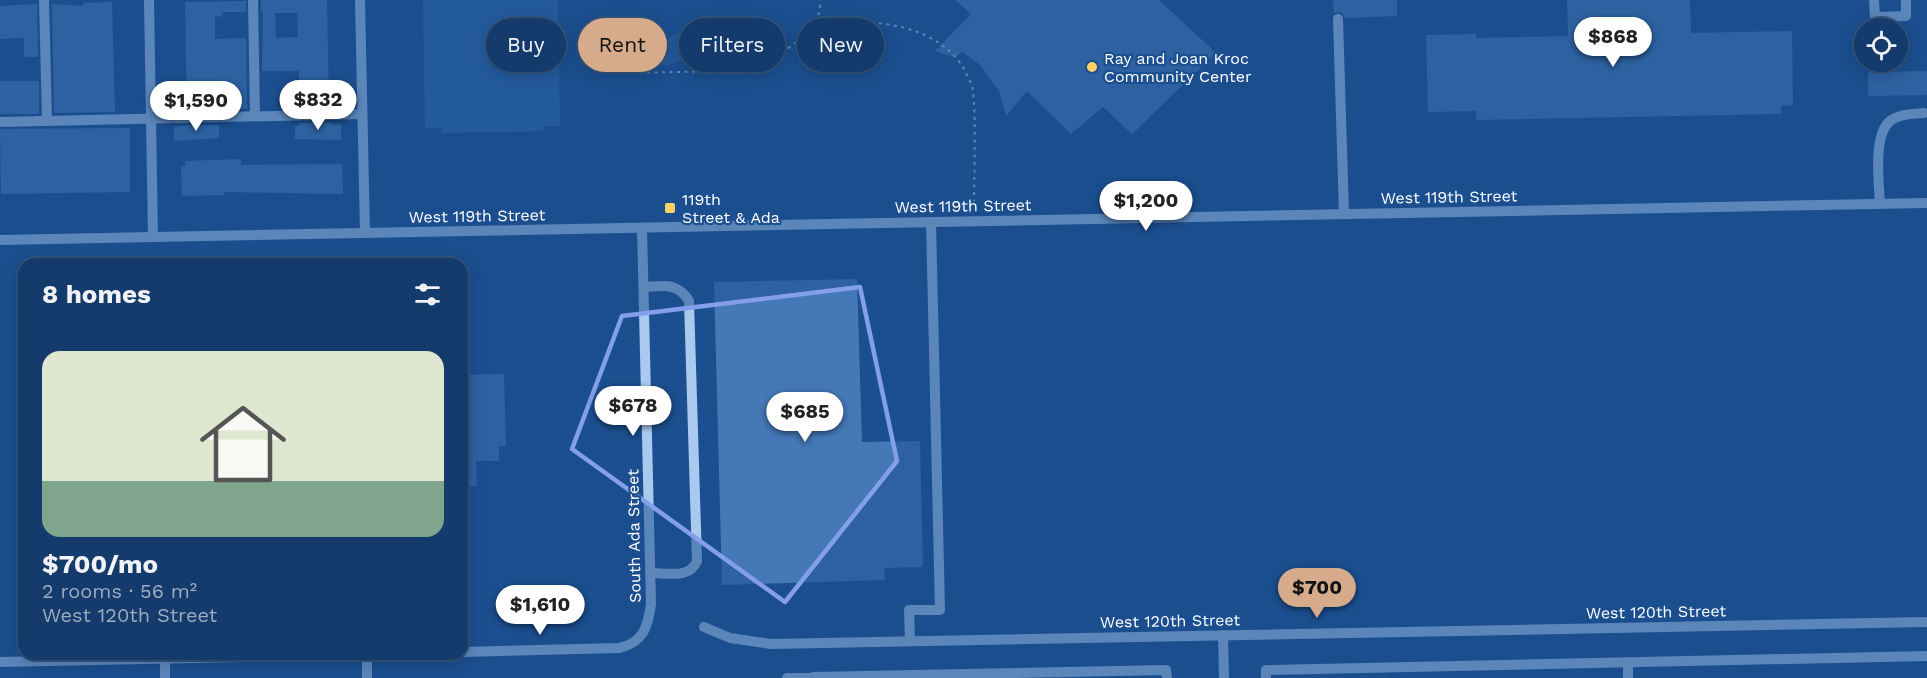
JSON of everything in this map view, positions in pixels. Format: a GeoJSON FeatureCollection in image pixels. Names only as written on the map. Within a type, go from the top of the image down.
{"type":"FeatureCollection","features":[{"type":"Feature","properties":{"kind":"street"},"geometry":{"type":"LineString","coordinates":[[44,0],[47,120]]}},
{"type":"Feature","properties":{"kind":"street"},"geometry":{"type":"LineString","coordinates":[[148,0],[153,237]]}},
{"type":"Feature","properties":{"kind":"street"},"geometry":{"type":"LineString","coordinates":[[253,0],[255,116]]}},
{"type":"Feature","properties":{"kind":"street"},"geometry":{"type":"LineString","coordinates":[[360,0],[365,233]]}},
{"type":"Feature","properties":{"kind":"street"},"geometry":{"type":"LineString","coordinates":[[1874,0],[1875,17],[1906,16],[1906,0]]}},
{"type":"Feature","properties":{"kind":"street"},"geometry":{"type":"LineString","coordinates":[[1338,19],[1344,214]]}},
{"type":"Feature","properties":{"kind":"street"},"geometry":{"type":"LineString","coordinates":[[1880,204],[1880,135],[1889,121],[1905,115],[1924,112]]}},
{"type":"Feature","properties":{"kind":"street"},"geometry":{"type":"LineString","coordinates":[[0,122],[362,114]]}},
{"type":"Feature","properties":{"kind":"street","name":"West 119th Street"},"geometry":{"type":"LineString","coordinates":[[0,240],[1927,203]]}},
{"type":"Feature","properties":{"kind":"street"},"geometry":{"type":"LineString","coordinates":[[910,641],[909,610],[940,610],[931,222]]}},
{"type":"Feature","properties":{"kind":"street","name":"South Ada Street"},"geometry":{"type":"LineString","coordinates":[[468,652],[619,648],[632,645],[640,639],[645,630],[651,604],[642,228]]}},
{"type":"Feature","properties":{"kind":"street"},"geometry":{"type":"LineString","coordinates":[[644,287],[673,286],[680,289],[689,301],[697,561],[694,569],[687,573],[650,573]]}},
{"type":"Feature","properties":{"kind":"street","name":"West 120th Street"},"geometry":{"type":"LineString","coordinates":[[704,627],[730,638],[771,644],[1927,622]]}},
{"type":"Feature","properties":{"kind":"street"},"geometry":{"type":"LineString","coordinates":[[1223,635],[1224,678]]}},
{"type":"Feature","properties":{"kind":"street"},"geometry":{"type":"LineString","coordinates":[[1266,678],[1266,670],[1927,656]]}},
{"type":"Feature","properties":{"kind":"street"},"geometry":{"type":"LineString","coordinates":[[0,662],[110,660]]}},
{"type":"Feature","properties":{"kind":"street"},"geometry":{"type":"LineString","coordinates":[[165,660],[165,678]]}},
{"type":"Feature","properties":{"kind":"street"},"geometry":{"type":"LineString","coordinates":[[367,660],[367,678]]}},
{"type":"Feature","properties":{"kind":"street"},"geometry":{"type":"LineString","coordinates":[[1628,662],[1628,678]]}},
{"type":"Feature","properties":{"kind":"street"},"geometry":{"type":"LineString","coordinates":[[787,678],[1166,670],[1167,678]]}},
{"type":"Feature","properties":{"kind":"path"},"geometry":{"type":"LineString","coordinates":[[818,18],[820,0]]}},
{"type":"Feature","properties":{"kind":"path"},"geometry":{"type":"LineString","coordinates":[[884,23],[896,25],[928,38],[957,58],[972,86],[974,202]]}},
{"type":"Feature","properties":{"kind":"path"},"geometry":{"type":"LineString","coordinates":[[667,71],[767,69],[776,59],[797,44]]}},
{"type":"Feature","properties":{"kind":"highlighted area"},"geometry":{"type":"Polygon","coordinates":[[[860,287],[897,461],[785,602],[572,449],[622,316],[860,287]]]}},
{"type":"Feature","properties":{"kind":"shaded area"},"geometry":{"type":"Polygon","coordinates":[[[423,0],[558,0],[558,18],[486,18],[486,72],[559,72],[560,126],[544,126],[544,131],[442,133],[442,128],[425,128],[423,0]]]}},
{"type":"Feature","properties":{"kind":"shaded area"},"geometry":{"type":"Polygon","coordinates":[[[679,33],[679,61],[667,66],[667,38],[679,33]]]}},
{"type":"Feature","properties":{"kind":"building"},"geometry":{"type":"Polygon","coordinates":[[[327,0],[329,107],[299,108],[299,71],[262,71],[263,13],[261,12],[261,1],[327,0]],[[275,13],[276,38],[298,37],[297,13],[275,13]]]}},
{"type":"Feature","properties":{"kind":"building","name":"Ray and Joan Kroc Community Center"},"geometry":{"type":"Polygon","coordinates":[[[955,0],[1159,0],[1216,53],[1132,134],[1103,107],[1071,134],[1027,91],[1006,116],[999,91],[979,64],[962,52],[956,57],[935,51],[971,14],[955,0]]]}},
{"type":"Feature","properties":{"kind":"building"},"geometry":{"type":"Polygon","coordinates":[[[1333,0],[1397,0],[1397,16],[1345,18],[1341,12],[1334,13],[1333,0]]]}},
{"type":"Feature","properties":{"kind":"building"},"geometry":{"type":"Polygon","coordinates":[[[1567,0],[1690,0],[1691,33],[1792,31],[1793,105],[1781,106],[1781,114],[1476,120],[1476,111],[1428,112],[1426,35],[1476,34],[1476,38],[1568,36],[1567,0]]]}},
{"type":"Feature","properties":{"kind":"building"},"geometry":{"type":"Polygon","coordinates":[[[246,1],[246,12],[222,12],[222,16],[215,17],[215,39],[246,38],[247,109],[187,110],[185,2],[246,1]]]}},
{"type":"Feature","properties":{"kind":"building"},"geometry":{"type":"Polygon","coordinates":[[[112,2],[115,112],[54,113],[52,4],[83,6],[83,3],[112,2]]]}},
{"type":"Feature","properties":{"kind":"building"},"geometry":{"type":"Polygon","coordinates":[[[37,4],[38,57],[24,57],[24,38],[0,39],[0,6],[37,4]]]}},
{"type":"Feature","properties":{"kind":"building"},"geometry":{"type":"Polygon","coordinates":[[[1927,71],[1927,95],[1868,96],[1868,72],[1927,71]]]}},
{"type":"Feature","properties":{"kind":"building"},"geometry":{"type":"Polygon","coordinates":[[[0,81],[39,81],[39,114],[0,114],[0,81]]]}},
{"type":"Feature","properties":{"kind":"building"},"geometry":{"type":"Polygon","coordinates":[[[330,122],[330,124],[341,125],[341,140],[295,139],[295,126],[299,126],[299,123],[330,122]]]}},
{"type":"Feature","properties":{"kind":"building"},"geometry":{"type":"Polygon","coordinates":[[[219,125],[219,138],[174,141],[174,127],[219,125]]]}},
{"type":"Feature","properties":{"kind":"building"},"geometry":{"type":"Polygon","coordinates":[[[130,128],[130,192],[1,194],[0,129],[130,128]]]}},
{"type":"Feature","properties":{"kind":"building"},"geometry":{"type":"Polygon","coordinates":[[[241,159],[241,165],[342,164],[343,194],[224,192],[224,195],[182,196],[181,166],[185,166],[185,161],[241,159]]]}},
{"type":"Feature","properties":{"kind":"building"},"geometry":{"type":"Polygon","coordinates":[[[857,279],[862,442],[920,441],[923,567],[884,568],[885,580],[722,585],[714,282],[857,279]]]}},
{"type":"Feature","properties":{"kind":"building"},"geometry":{"type":"Polygon","coordinates":[[[504,374],[506,446],[499,446],[499,461],[476,461],[477,486],[468,487],[468,375],[504,374]]]}},
{"type":"Feature","properties":{"kind":"place","name":"Ray and Joan Kroc Community Center"},"geometry":{"type":"Point","coordinates":[1092,67]}},
{"type":"Feature","properties":{"kind":"place","name":"119th Street & Ada"},"geometry":{"type":"Point","coordinates":[670,208]}}]}
